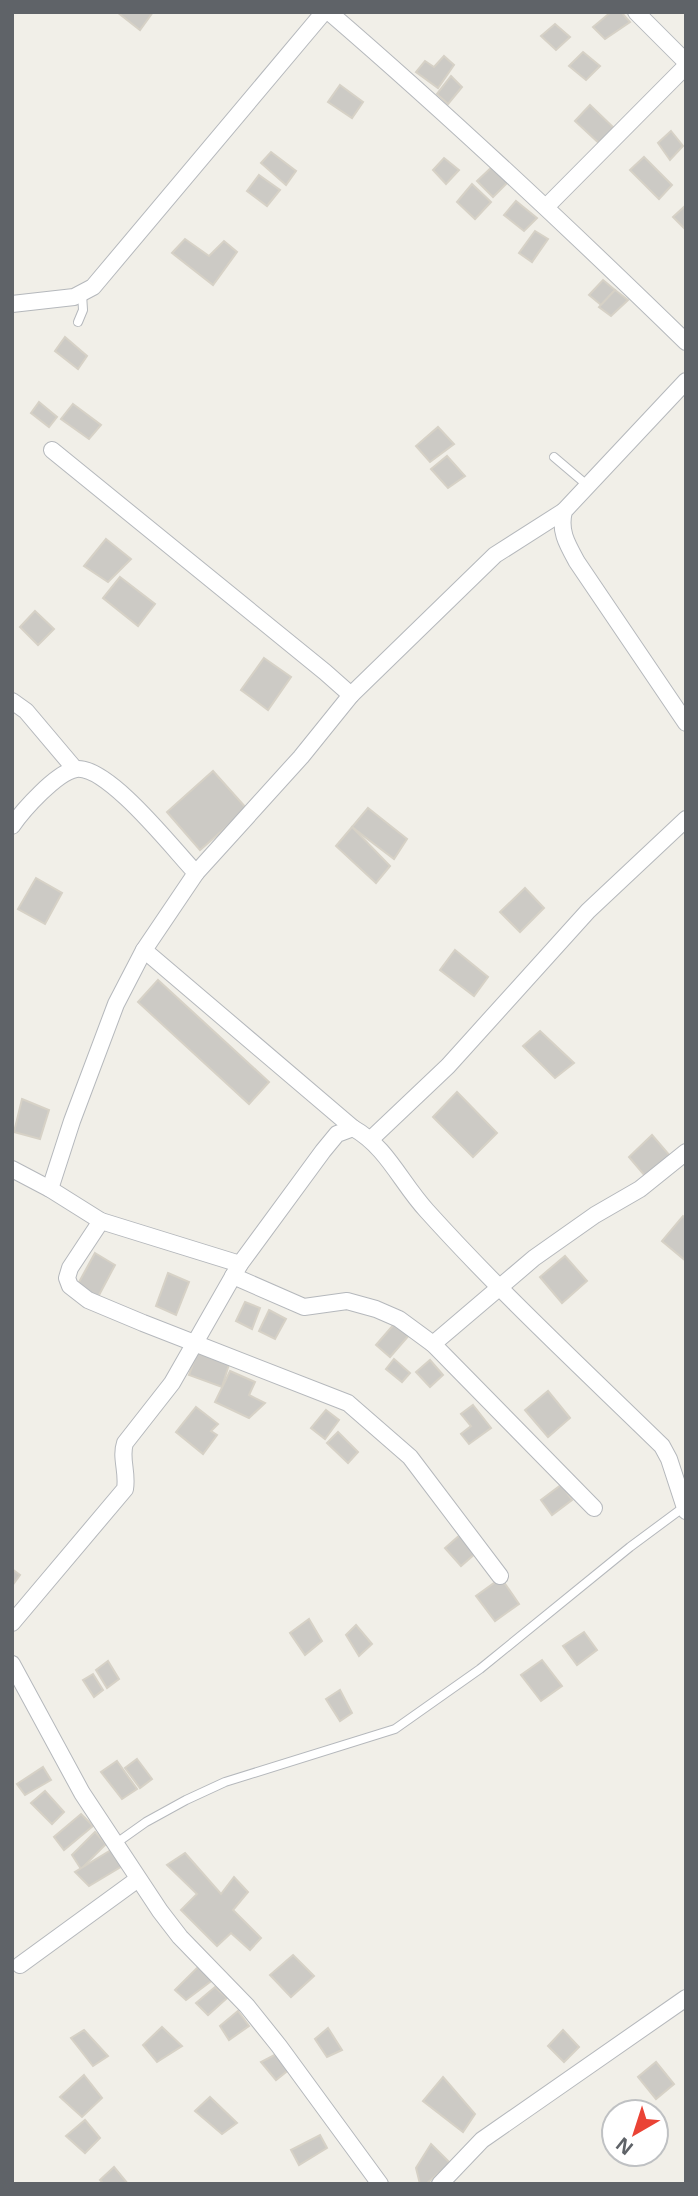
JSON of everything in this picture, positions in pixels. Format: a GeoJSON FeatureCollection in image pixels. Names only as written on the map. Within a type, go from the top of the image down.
{"type":"FeatureCollection","features":[{"type":"Feature","properties":{"kind":"street"},"geometry":{"type":"LineString","coordinates":[[12,304],[59,300],[82,294],[93,286],[327,12],[405,77],[547,206],[686,342]]}},
{"type":"Feature","properties":{"kind":"street"},"geometry":{"type":"LineString","coordinates":[[547,206],[686,64],[636,12]]}},
{"type":"Feature","properties":{"kind":"street"},"geometry":{"type":"LineString","coordinates":[[50,1189],[112,1014],[144,950],[196,873],[301,757],[351,695],[495,555],[564,510],[686,381]]}},
{"type":"Feature","properties":{"kind":"street"},"geometry":{"type":"LineString","coordinates":[[52,450],[351,695]]}},
{"type":"Feature","properties":{"kind":"street"},"geometry":{"type":"LineString","coordinates":[[563,534],[564,510]]}},
{"type":"Feature","properties":{"kind":"street"},"geometry":{"type":"LineString","coordinates":[[547,520],[563,534],[578,562],[686,723]]}},
{"type":"Feature","properties":{"kind":"street"},"geometry":{"type":"LineString","coordinates":[[12,701],[26,711],[75,769]]}},
{"type":"Feature","properties":{"kind":"street"},"geometry":{"type":"LineString","coordinates":[[12,826],[21,813],[64,774],[75,769],[85,770],[109,783],[141,810],[196,873]]}},
{"type":"Feature","properties":{"kind":"street"},"geometry":{"type":"LineString","coordinates":[[371,1139],[448,1066],[588,911],[686,819]]}},
{"type":"Feature","properties":{"kind":"street"},"geometry":{"type":"LineString","coordinates":[[144,950],[381,1149],[425,1210],[499,1288],[662,1446],[669,1459],[685,1509]]}},
{"type":"Feature","properties":{"kind":"street"},"geometry":{"type":"LineString","coordinates":[[12,1623],[125,1489],[127,1479],[122,1452],[125,1443],[172,1383],[237,1270],[323,1151],[337,1134],[353,1128]]}},
{"type":"Feature","properties":{"kind":"street"},"geometry":{"type":"LineString","coordinates":[[433,1344],[534,1258],[595,1215],[640,1189],[686,1152]]}},
{"type":"Feature","properties":{"kind":"street"},"geometry":{"type":"LineString","coordinates":[[12,1169],[101,1221],[237,1270],[304,1307],[347,1301],[399,1319],[433,1344],[594,1507]]}},
{"type":"Feature","properties":{"kind":"street"},"geometry":{"type":"LineString","coordinates":[[101,1221],[70,1268],[67,1278],[69,1286],[88,1300],[348,1403],[410,1457],[500,1576]]}},
{"type":"Feature","properties":{"kind":"street"},"geometry":{"type":"LineString","coordinates":[[13,1665],[82,1793],[138,1879],[180,1937],[247,2006],[279,2046],[380,2184]]}},
{"type":"Feature","properties":{"kind":"street"},"geometry":{"type":"LineString","coordinates":[[20,1965],[138,1879]]}},
{"type":"Feature","properties":{"kind":"street"},"geometry":{"type":"LineString","coordinates":[[440,2184],[482,2140],[686,1998]]}},
{"type":"Feature","properties":{"kind":"lane"},"geometry":{"type":"LineString","coordinates":[[78,322],[83,310],[82,294]]}},
{"type":"Feature","properties":{"kind":"lane"},"geometry":{"type":"LineString","coordinates":[[554,457],[587,485]]}},
{"type":"Feature","properties":{"kind":"lane"},"geometry":{"type":"LineString","coordinates":[[114,1844],[145,1822],[225,1782],[395,1729],[480,1669],[630,1547],[685,1509]]}},
{"type":"Feature","properties":{"kind":"building"},"geometry":{"type":"Polygon","coordinates":[[[117,12],[153,12],[140,30],[117,12]]]}},
{"type":"Feature","properties":{"kind":"building"},"geometry":{"type":"Polygon","coordinates":[[[611,12],[621,12],[630,22],[605,39],[593,27],[611,12]]]}},
{"type":"Feature","properties":{"kind":"building"},"geometry":{"type":"Polygon","coordinates":[[[555,24],[570,37],[556,50],[541,36],[555,24]]]}},
{"type":"Feature","properties":{"kind":"building"},"geometry":{"type":"Polygon","coordinates":[[[583,52],[600,66],[586,80],[569,66],[583,52]]]}},
{"type":"Feature","properties":{"kind":"building"},"geometry":{"type":"Polygon","coordinates":[[[444,56],[454,65],[438,88],[416,72],[425,61],[434,67],[444,56]]]}},
{"type":"Feature","properties":{"kind":"building"},"geometry":{"type":"Polygon","coordinates":[[[451,76],[462,87],[448,104],[437,94],[451,76]]]}},
{"type":"Feature","properties":{"kind":"building"},"geometry":{"type":"Polygon","coordinates":[[[340,85],[363,102],[352,118],[328,102],[340,85]]]}},
{"type":"Feature","properties":{"kind":"building"},"geometry":{"type":"Polygon","coordinates":[[[590,105],[615,129],[601,145],[575,121],[590,105]]]}},
{"type":"Feature","properties":{"kind":"building"},"geometry":{"type":"Polygon","coordinates":[[[671,131],[683,146],[670,160],[658,143],[671,131]]]}},
{"type":"Feature","properties":{"kind":"building"},"geometry":{"type":"Polygon","coordinates":[[[271,152],[296,171],[286,185],[261,163],[271,152]]]}},
{"type":"Feature","properties":{"kind":"building"},"geometry":{"type":"Polygon","coordinates":[[[644,157],[672,185],[659,199],[630,170],[644,157]]]}},
{"type":"Feature","properties":{"kind":"building"},"geometry":{"type":"Polygon","coordinates":[[[444,158],[459,170],[446,184],[433,170],[444,158]]]}},
{"type":"Feature","properties":{"kind":"building"},"geometry":{"type":"Polygon","coordinates":[[[493,166],[508,182],[493,197],[477,181],[493,166]]]}},
{"type":"Feature","properties":{"kind":"building"},"geometry":{"type":"Polygon","coordinates":[[[259,175],[280,190],[267,206],[247,191],[259,175]]]}},
{"type":"Feature","properties":{"kind":"building"},"geometry":{"type":"Polygon","coordinates":[[[472,184],[491,202],[475,219],[457,202],[472,184]]]}},
{"type":"Feature","properties":{"kind":"building"},"geometry":{"type":"Polygon","coordinates":[[[516,201],[537,218],[524,231],[504,215],[516,201]]]}},
{"type":"Feature","properties":{"kind":"building"},"geometry":{"type":"Polygon","coordinates":[[[686,207],[686,230],[673,217],[686,207]]]}},
{"type":"Feature","properties":{"kind":"building"},"geometry":{"type":"Polygon","coordinates":[[[535,231],[548,239],[532,262],[519,253],[535,231]]]}},
{"type":"Feature","properties":{"kind":"building"},"geometry":{"type":"Polygon","coordinates":[[[185,239],[209,256],[224,241],[237,252],[213,285],[172,253],[185,239]]]}},
{"type":"Feature","properties":{"kind":"building"},"geometry":{"type":"Polygon","coordinates":[[[603,280],[615,290],[601,305],[589,295],[603,280]]]}},
{"type":"Feature","properties":{"kind":"building"},"geometry":{"type":"Polygon","coordinates":[[[615,290],[628,300],[611,316],[599,307],[615,290]]]}},
{"type":"Feature","properties":{"kind":"building"},"geometry":{"type":"Polygon","coordinates":[[[65,337],[87,356],[78,369],[55,351],[65,337]]]}},
{"type":"Feature","properties":{"kind":"building"},"geometry":{"type":"Polygon","coordinates":[[[39,402],[57,417],[49,427],[31,413],[39,402]]]}},
{"type":"Feature","properties":{"kind":"building"},"geometry":{"type":"Polygon","coordinates":[[[73,404],[101,425],[89,439],[61,419],[73,404]]]}},
{"type":"Feature","properties":{"kind":"building"},"geometry":{"type":"Polygon","coordinates":[[[438,427],[454,444],[430,462],[416,446],[438,427]]]}},
{"type":"Feature","properties":{"kind":"building"},"geometry":{"type":"Polygon","coordinates":[[[447,456],[465,476],[448,488],[431,469],[447,456]]]}},
{"type":"Feature","properties":{"kind":"building"},"geometry":{"type":"Polygon","coordinates":[[[106,539],[131,559],[108,582],[84,566],[106,539]]]}},
{"type":"Feature","properties":{"kind":"building"},"geometry":{"type":"Polygon","coordinates":[[[120,577],[155,604],[138,626],[103,598],[120,577]]]}},
{"type":"Feature","properties":{"kind":"building"},"geometry":{"type":"Polygon","coordinates":[[[35,611],[54,629],[38,645],[20,627],[35,611]]]}},
{"type":"Feature","properties":{"kind":"building"},"geometry":{"type":"Polygon","coordinates":[[[264,658],[291,677],[268,710],[241,690],[264,658]]]}},
{"type":"Feature","properties":{"kind":"building"},"geometry":{"type":"Polygon","coordinates":[[[213,771],[247,809],[200,850],[167,812],[213,771]]]}},
{"type":"Feature","properties":{"kind":"building"},"geometry":{"type":"Polygon","coordinates":[[[368,808],[407,839],[394,859],[352,827],[368,808]]]}},
{"type":"Feature","properties":{"kind":"building"},"geometry":{"type":"Polygon","coordinates":[[[352,827],[390,866],[376,883],[336,846],[352,827]]]}},
{"type":"Feature","properties":{"kind":"building"},"geometry":{"type":"Polygon","coordinates":[[[36,878],[62,893],[45,924],[18,909],[36,878]]]}},
{"type":"Feature","properties":{"kind":"building"},"geometry":{"type":"Polygon","coordinates":[[[525,888],[544,908],[520,932],[500,912],[525,888]]]}},
{"type":"Feature","properties":{"kind":"building"},"geometry":{"type":"Polygon","coordinates":[[[455,950],[488,977],[474,996],[440,970],[455,950]]]}},
{"type":"Feature","properties":{"kind":"building"},"geometry":{"type":"Polygon","coordinates":[[[158,980],[269,1082],[249,1104],[138,1002],[158,980]]]}},
{"type":"Feature","properties":{"kind":"building"},"geometry":{"type":"Polygon","coordinates":[[[540,1031],[574,1063],[555,1078],[523,1046],[540,1031]]]}},
{"type":"Feature","properties":{"kind":"building"},"geometry":{"type":"Polygon","coordinates":[[[457,1092],[497,1133],[473,1157],[433,1117],[457,1092]]]}},
{"type":"Feature","properties":{"kind":"building"},"geometry":{"type":"Polygon","coordinates":[[[22,1099],[49,1110],[40,1139],[14,1132],[22,1099]]]}},
{"type":"Feature","properties":{"kind":"building"},"geometry":{"type":"Polygon","coordinates":[[[652,1135],[671,1157],[645,1176],[629,1157],[652,1135]]]}},
{"type":"Feature","properties":{"kind":"building"},"geometry":{"type":"Polygon","coordinates":[[[683,1216],[686,1218],[686,1261],[662,1241],[683,1216]]]}},
{"type":"Feature","properties":{"kind":"building"},"geometry":{"type":"Polygon","coordinates":[[[95,1253],[115,1265],[98,1297],[78,1284],[95,1253]]]}},
{"type":"Feature","properties":{"kind":"building"},"geometry":{"type":"Polygon","coordinates":[[[565,1256],[587,1281],[562,1303],[540,1277],[565,1256]]]}},
{"type":"Feature","properties":{"kind":"building"},"geometry":{"type":"Polygon","coordinates":[[[168,1273],[189,1282],[176,1315],[156,1306],[168,1273]]]}},
{"type":"Feature","properties":{"kind":"building"},"geometry":{"type":"Polygon","coordinates":[[[245,1302],[260,1308],[252,1329],[236,1321],[245,1302]]]}},
{"type":"Feature","properties":{"kind":"building"},"geometry":{"type":"Polygon","coordinates":[[[269,1310],[286,1319],[275,1339],[259,1331],[269,1310]]]}},
{"type":"Feature","properties":{"kind":"building"},"geometry":{"type":"Polygon","coordinates":[[[396,1322],[410,1334],[390,1357],[376,1345],[396,1322]]]}},
{"type":"Feature","properties":{"kind":"building"},"geometry":{"type":"Polygon","coordinates":[[[199,1347],[231,1358],[222,1387],[189,1375],[199,1347]]]}},
{"type":"Feature","properties":{"kind":"building"},"geometry":{"type":"Polygon","coordinates":[[[394,1359],[410,1373],[402,1382],[386,1369],[394,1359]]]}},
{"type":"Feature","properties":{"kind":"building"},"geometry":{"type":"Polygon","coordinates":[[[430,1360],[443,1375],[430,1387],[416,1372],[430,1360]]]}},
{"type":"Feature","properties":{"kind":"building"},"geometry":{"type":"Polygon","coordinates":[[[230,1371],[255,1382],[249,1395],[265,1403],[249,1418],[215,1402],[230,1371]]]}},
{"type":"Feature","properties":{"kind":"building"},"geometry":{"type":"Polygon","coordinates":[[[548,1391],[570,1418],[548,1437],[525,1410],[548,1391]]]}},
{"type":"Feature","properties":{"kind":"building"},"geometry":{"type":"Polygon","coordinates":[[[473,1405],[491,1428],[469,1444],[461,1434],[471,1426],[461,1414],[473,1405]]]}},
{"type":"Feature","properties":{"kind":"building"},"geometry":{"type":"Polygon","coordinates":[[[196,1407],[218,1424],[211,1431],[217,1435],[203,1454],[176,1432],[196,1407]]]}},
{"type":"Feature","properties":{"kind":"building"},"geometry":{"type":"Polygon","coordinates":[[[326,1410],[339,1420],[325,1439],[311,1428],[326,1410]]]}},
{"type":"Feature","properties":{"kind":"building"},"geometry":{"type":"Polygon","coordinates":[[[338,1432],[358,1452],[348,1463],[327,1443],[338,1432]]]}},
{"type":"Feature","properties":{"kind":"building"},"geometry":{"type":"Polygon","coordinates":[[[561,1485],[572,1500],[552,1515],[541,1500],[561,1485]]]}},
{"type":"Feature","properties":{"kind":"building"},"geometry":{"type":"Polygon","coordinates":[[[460,1535],[476,1553],[461,1566],[445,1548],[460,1535]]]}},
{"type":"Feature","properties":{"kind":"building"},"geometry":{"type":"Polygon","coordinates":[[[12,1569],[20,1575],[12,1586],[12,1569]]]}},
{"type":"Feature","properties":{"kind":"building"},"geometry":{"type":"Polygon","coordinates":[[[501,1578],[519,1604],[495,1621],[476,1596],[501,1578]]]}},
{"type":"Feature","properties":{"kind":"building"},"geometry":{"type":"Polygon","coordinates":[[[309,1619],[322,1641],[305,1655],[290,1633],[309,1619]]]}},
{"type":"Feature","properties":{"kind":"building"},"geometry":{"type":"Polygon","coordinates":[[[356,1625],[372,1644],[359,1656],[346,1635],[356,1625]]]}},
{"type":"Feature","properties":{"kind":"building"},"geometry":{"type":"Polygon","coordinates":[[[584,1632],[597,1650],[577,1665],[563,1646],[584,1632]]]}},
{"type":"Feature","properties":{"kind":"building"},"geometry":{"type":"Polygon","coordinates":[[[542,1660],[562,1686],[541,1701],[521,1675],[542,1660]]]}},
{"type":"Feature","properties":{"kind":"building"},"geometry":{"type":"Polygon","coordinates":[[[108,1661],[119,1679],[107,1688],[96,1670],[108,1661]]]}},
{"type":"Feature","properties":{"kind":"building"},"geometry":{"type":"Polygon","coordinates":[[[93,1674],[103,1690],[94,1697],[83,1680],[93,1674]]]}},
{"type":"Feature","properties":{"kind":"building"},"geometry":{"type":"Polygon","coordinates":[[[340,1690],[352,1713],[340,1721],[326,1699],[340,1690]]]}},
{"type":"Feature","properties":{"kind":"building"},"geometry":{"type":"Polygon","coordinates":[[[137,1759],[152,1779],[140,1788],[125,1768],[137,1759]]]}},
{"type":"Feature","properties":{"kind":"building"},"geometry":{"type":"Polygon","coordinates":[[[117,1761],[137,1789],[122,1799],[101,1772],[117,1761]]]}},
{"type":"Feature","properties":{"kind":"building"},"geometry":{"type":"Polygon","coordinates":[[[43,1767],[51,1780],[25,1795],[17,1784],[43,1767]]]}},
{"type":"Feature","properties":{"kind":"building"},"geometry":{"type":"Polygon","coordinates":[[[45,1791],[64,1812],[52,1824],[31,1803],[45,1791]]]}},
{"type":"Feature","properties":{"kind":"building"},"geometry":{"type":"Polygon","coordinates":[[[81,1814],[93,1826],[64,1850],[54,1837],[81,1814]]]}},
{"type":"Feature","properties":{"kind":"building"},"geometry":{"type":"Polygon","coordinates":[[[95,1832],[106,1844],[81,1869],[72,1855],[95,1832]]]}},
{"type":"Feature","properties":{"kind":"building"},"geometry":{"type":"Polygon","coordinates":[[[111,1850],[124,1865],[89,1886],[75,1872],[111,1850]]]}},
{"type":"Feature","properties":{"kind":"building"},"geometry":{"type":"Polygon","coordinates":[[[185,1853],[221,1894],[234,1877],[248,1892],[233,1910],[261,1938],[250,1950],[231,1933],[217,1946],[181,1910],[197,1894],[167,1865],[185,1853]]]}},
{"type":"Feature","properties":{"kind":"building"},"geometry":{"type":"Polygon","coordinates":[[[293,1955],[314,1976],[291,1997],[270,1975],[293,1955]]]}},
{"type":"Feature","properties":{"kind":"building"},"geometry":{"type":"Polygon","coordinates":[[[199,1966],[214,1979],[186,2000],[175,1990],[199,1966]]]}},
{"type":"Feature","properties":{"kind":"building"},"geometry":{"type":"Polygon","coordinates":[[[215,1987],[227,1998],[208,2015],[196,2003],[215,1987]]]}},
{"type":"Feature","properties":{"kind":"building"},"geometry":{"type":"Polygon","coordinates":[[[238,2011],[249,2026],[229,2040],[220,2026],[238,2011]]]}},
{"type":"Feature","properties":{"kind":"building"},"geometry":{"type":"Polygon","coordinates":[[[162,2027],[182,2046],[157,2062],[143,2045],[162,2027]]]}},
{"type":"Feature","properties":{"kind":"building"},"geometry":{"type":"Polygon","coordinates":[[[328,2028],[342,2050],[327,2057],[315,2039],[328,2028]]]}},
{"type":"Feature","properties":{"kind":"building"},"geometry":{"type":"Polygon","coordinates":[[[84,2030],[108,2056],[93,2066],[71,2038],[84,2030]]]}},
{"type":"Feature","properties":{"kind":"building"},"geometry":{"type":"Polygon","coordinates":[[[563,2030],[579,2047],[564,2062],[548,2046],[563,2030]]]}},
{"type":"Feature","properties":{"kind":"building"},"geometry":{"type":"Polygon","coordinates":[[[280,2052],[291,2068],[276,2080],[261,2062],[280,2052]]]}},
{"type":"Feature","properties":{"kind":"building"},"geometry":{"type":"Polygon","coordinates":[[[656,2062],[674,2084],[655,2098],[638,2077],[656,2062]]]}},
{"type":"Feature","properties":{"kind":"building"},"geometry":{"type":"Polygon","coordinates":[[[84,2075],[102,2098],[82,2117],[60,2097],[84,2075]]]}},
{"type":"Feature","properties":{"kind":"building"},"geometry":{"type":"Polygon","coordinates":[[[443,2077],[475,2114],[463,2132],[423,2101],[443,2077]]]}},
{"type":"Feature","properties":{"kind":"building"},"geometry":{"type":"Polygon","coordinates":[[[210,2097],[237,2123],[222,2134],[195,2111],[210,2097]]]}},
{"type":"Feature","properties":{"kind":"building"},"geometry":{"type":"Polygon","coordinates":[[[85,2120],[100,2138],[85,2153],[66,2136],[85,2120]]]}},
{"type":"Feature","properties":{"kind":"building"},"geometry":{"type":"Polygon","coordinates":[[[320,2135],[327,2148],[299,2165],[291,2150],[320,2135]]]}},
{"type":"Feature","properties":{"kind":"building"},"geometry":{"type":"Polygon","coordinates":[[[431,2144],[450,2163],[426,2184],[420,2184],[416,2168],[431,2144]]]}},
{"type":"Feature","properties":{"kind":"building"},"geometry":{"type":"Polygon","coordinates":[[[114,2167],[128,2184],[104,2184],[100,2180],[114,2167]]]}}]}
